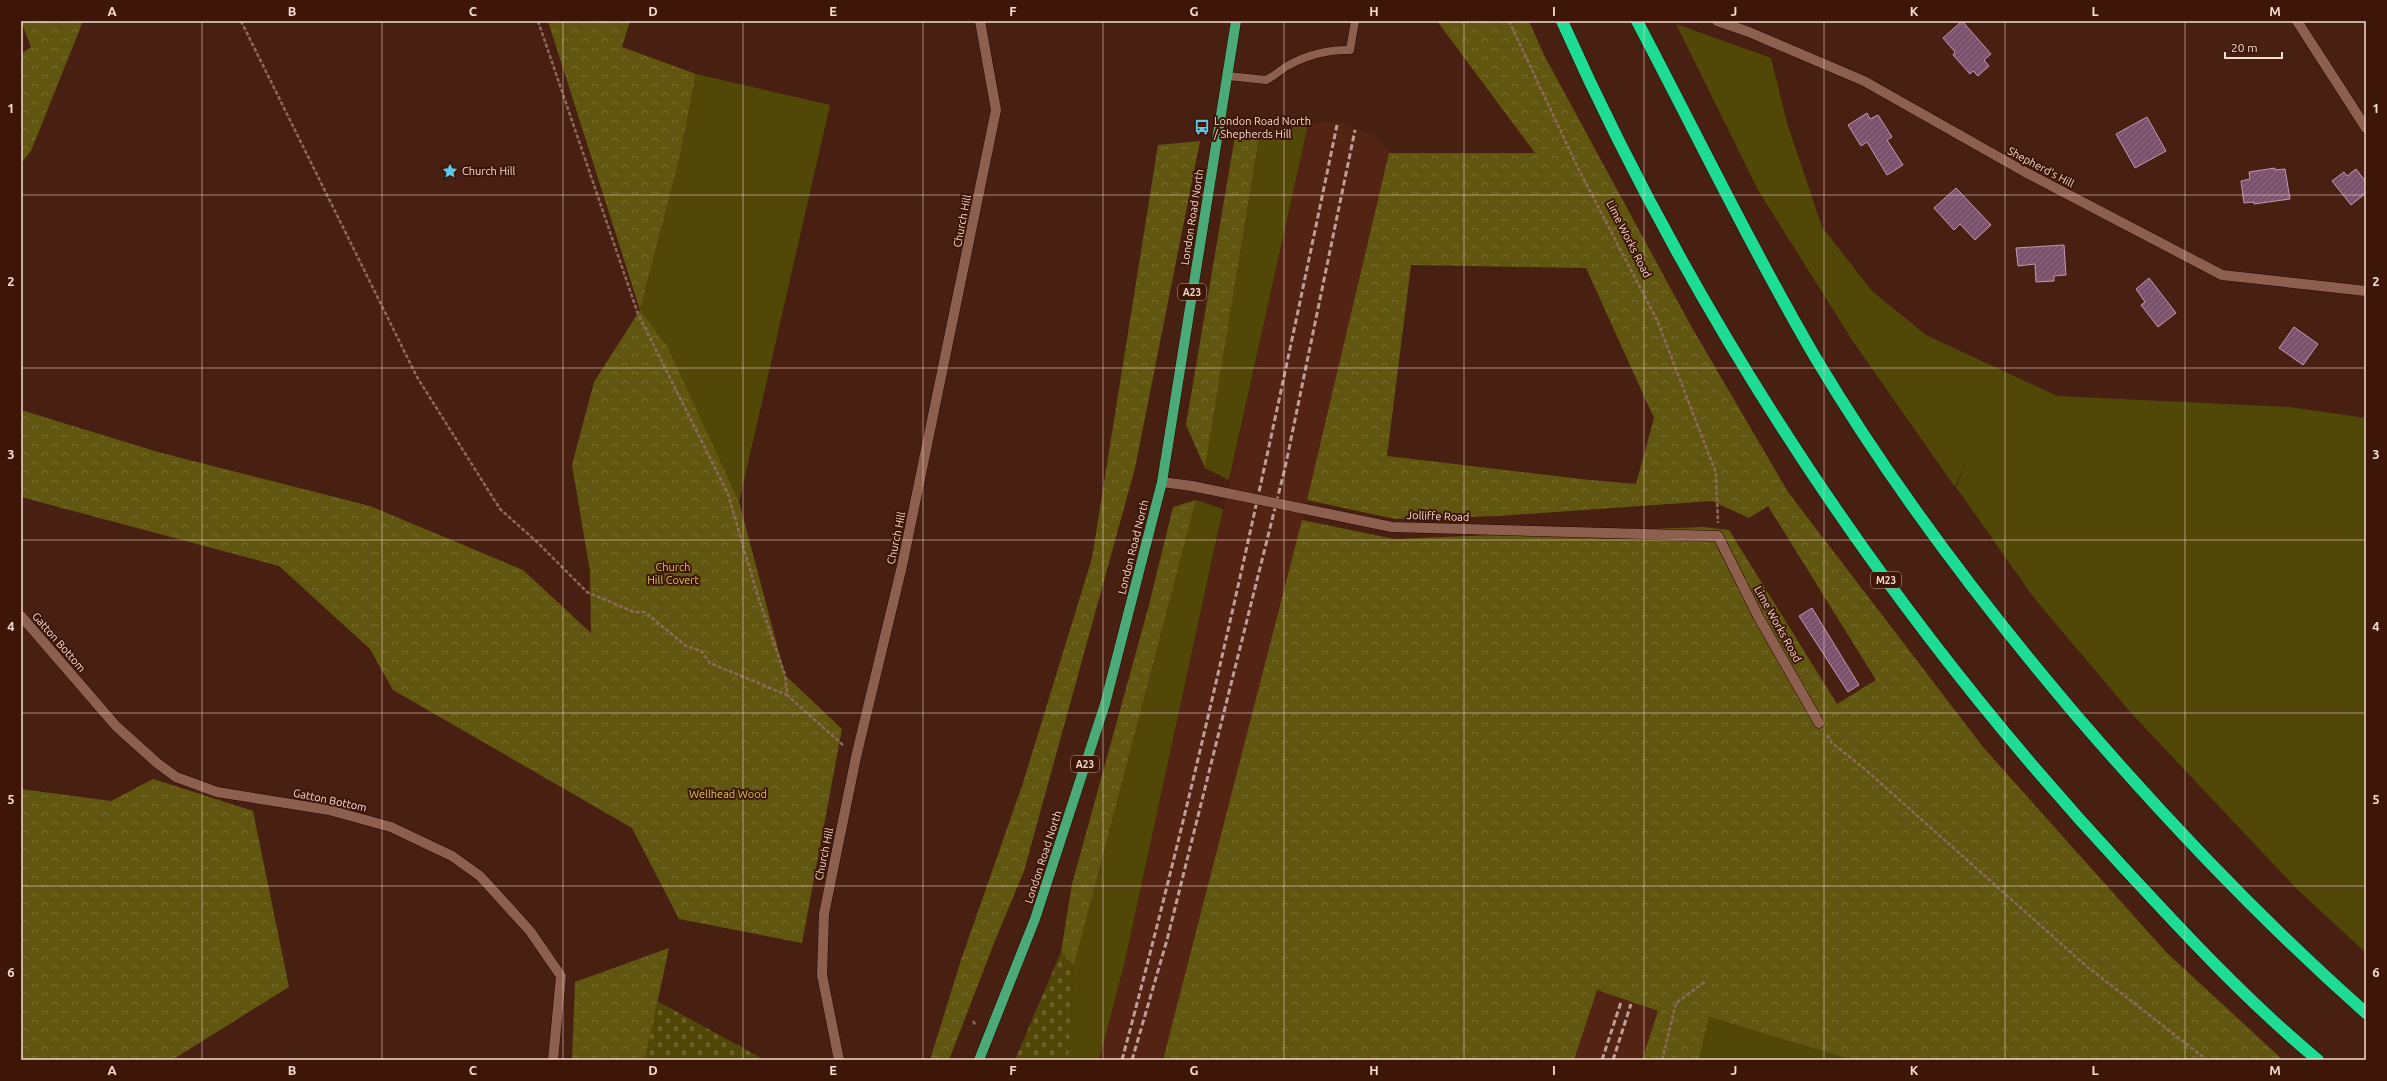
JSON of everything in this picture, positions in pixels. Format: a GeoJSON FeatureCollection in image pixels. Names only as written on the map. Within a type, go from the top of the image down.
{"type":"FeatureCollection","features":[{"type":"Feature","properties":{"kind":"highway","name":"M23"},"geometry":{"type":"LineString","coordinates":[[1562,21],[1632,164],[1719,323],[1801,456],[1891,588],[1988,714],[2092,833],[2202,950],[2318,1060]]}},
{"type":"Feature","properties":{"kind":"highway"},"geometry":{"type":"LineString","coordinates":[[1637,21],[1730,203],[1816,357],[1901,488],[1945,549],[2039,671],[2145,793],[2244,899],[2366,1012]]}},
{"type":"Feature","properties":{"kind":"main road","name":"London Road North"},"geometry":{"type":"LineString","coordinates":[[979,1060],[1035,919],[1105,704],[1162,482],[1236,21]]}},
{"type":"Feature","properties":{"kind":"street","name":"Church Hill"},"geometry":{"type":"LineString","coordinates":[[839,1060],[822,976],[824,914],[856,757],[905,551],[996,110],[980,21]]}},
{"type":"Feature","properties":{"kind":"street","name":"Shepherd's Hill"},"geometry":{"type":"LineString","coordinates":[[1717,21],[1749,32],[1864,81],[2025,172],[2222,275],[2366,291]]}},
{"type":"Feature","properties":{"kind":"street"},"geometry":{"type":"LineString","coordinates":[[2297,21],[2366,128]]}},
{"type":"Feature","properties":{"kind":"street","name":"Jolliffe Road"},"geometry":{"type":"LineString","coordinates":[[1162,482],[1192,486],[1392,527],[1718,536]]}},
{"type":"Feature","properties":{"kind":"street","name":"Lime Works Road"},"geometry":{"type":"LineString","coordinates":[[1718,536],[1758,616],[1820,723]]}},
{"type":"Feature","properties":{"kind":"street","name":"Gatton Bottom"},"geometry":{"type":"LineString","coordinates":[[21,616],[116,726],[157,763],[176,777],[217,792],[328,810],[391,828],[452,856],[480,876],[530,931],[561,976],[553,1060]]}},
{"type":"Feature","properties":{"kind":"lane"},"geometry":{"type":"LineString","coordinates":[[1228,76],[1266,80],[1289,65],[1307,57],[1340,50],[1350,50],[1355,21]]}},
{"type":"Feature","properties":{"kind":"path"},"geometry":{"type":"LineString","coordinates":[[241,21],[417,376],[500,509],[536,541],[587,592],[634,612],[645,612],[686,646],[701,651],[710,663],[787,695],[856,757]]}},
{"type":"Feature","properties":{"kind":"path"},"geometry":{"type":"LineString","coordinates":[[538,21],[638,314],[728,494],[758,597],[784,675],[787,695]]}},
{"type":"Feature","properties":{"kind":"path","name":"Lime Works Road"},"geometry":{"type":"LineString","coordinates":[[1509,21],[1578,168],[1657,320],[1716,472],[1718,536]]}},
{"type":"Feature","properties":{"kind":"path"},"geometry":{"type":"LineString","coordinates":[[1832,743],[1867,771],[2085,965],[2207,1060]]}},
{"type":"Feature","properties":{"kind":"path"},"geometry":{"type":"LineString","coordinates":[[1662,1060],[1676,1003],[1706,981]]}},
{"type":"Feature","properties":{"kind":"shaded area"},"geometry":{"type":"Polygon","coordinates":[[[1322,122],[1338,122],[1375,135],[1389,153],[1291,569],[1163,1060],[1099,1060],[1124,965],[1308,125],[1322,122]]]}},
{"type":"Feature","properties":{"kind":"shaded area"},"geometry":{"type":"Polygon","coordinates":[[[1597,990],[1658,1011],[1642,1060],[1574,1060],[1597,990]]]}},
{"type":"Feature","properties":{"kind":"green space"},"geometry":{"type":"Polygon","coordinates":[[[21,21],[83,21],[31,151],[21,163],[21,54],[31,47],[21,21]]]}},
{"type":"Feature","properties":{"kind":"green space"},"geometry":{"type":"Polygon","coordinates":[[[548,21],[630,21],[622,47],[696,74],[680,156],[640,310],[548,21]]]}},
{"type":"Feature","properties":{"kind":"green space"},"geometry":{"type":"Polygon","coordinates":[[[1437,21],[1529,21],[1544,55],[1691,326],[1788,492],[1983,747],[2166,952],[2283,1060],[1852,1060],[1709,1017],[1699,1060],[1642,1060],[1658,1011],[1597,990],[1574,1060],[1163,1060],[1302,520],[1394,539],[1703,527],[1729,530],[1837,704],[1876,680],[1768,506],[1749,518],[1712,501],[1499,516],[1395,519],[1307,500],[1389,153],[1535,153],[1437,21]],[[1411,265],[1387,456],[1636,484],[1654,418],[1586,268],[1411,265]]]}},
{"type":"Feature","properties":{"kind":"green space"},"geometry":{"type":"Polygon","coordinates":[[[1676,24],[1771,58],[1787,123],[1822,227],[1872,291],[1926,335],[2057,396],[2289,407],[2366,418],[2366,953],[2298,890],[2132,714],[2034,598],[1956,487],[1970,452],[1955,487],[1852,340],[1758,190],[1676,24]]]}},
{"type":"Feature","properties":{"kind":"green space"},"geometry":{"type":"Polygon","coordinates":[[[696,74],[830,105],[739,502],[640,310],[680,156],[696,74]]]}},
{"type":"Feature","properties":{"kind":"green space"},"geometry":{"type":"Polygon","coordinates":[[[1308,125],[1229,480],[1205,468],[1260,132],[1308,125]]]}},
{"type":"Feature","properties":{"kind":"green space"},"geometry":{"type":"Polygon","coordinates":[[[1260,132],[1205,468],[1186,425],[1235,136],[1260,132]]]}},
{"type":"Feature","properties":{"kind":"green space"},"geometry":{"type":"Polygon","coordinates":[[[1200,141],[1135,468],[1024,871],[996,938],[949,1060],[930,1060],[961,960],[1023,783],[1092,558],[1158,145],[1200,141]]]}},
{"type":"Feature","properties":{"kind":"green space","name":"Wellhead Wood"},"geometry":{"type":"Polygon","coordinates":[[[640,310],[667,346],[739,502],[785,675],[842,729],[802,943],[679,919],[632,828],[393,690],[370,649],[279,566],[21,497],[21,410],[158,452],[370,506],[523,570],[591,633],[590,571],[572,465],[594,382],[640,310]]]}},
{"type":"Feature","properties":{"kind":"green space"},"geometry":{"type":"Polygon","coordinates":[[[1196,500],[1223,509],[1124,965],[1099,1060],[1068,1060],[1074,966],[1196,500]]]}},
{"type":"Feature","properties":{"kind":"green space"},"geometry":{"type":"Polygon","coordinates":[[[1196,500],[1074,966],[1061,952],[1072,884],[1149,605],[1173,507],[1196,500]]]}},
{"type":"Feature","properties":{"kind":"green space"},"geometry":{"type":"Polygon","coordinates":[[[153,779],[253,811],[289,987],[172,1060],[21,1060],[21,789],[111,801],[153,779]]]}},
{"type":"Feature","properties":{"kind":"green space"},"geometry":{"type":"Polygon","coordinates":[[[669,948],[645,1060],[572,1060],[575,982],[669,948]]]}},
{"type":"Feature","properties":{"kind":"green space"},"geometry":{"type":"Polygon","coordinates":[[[1061,952],[1074,966],[1068,1060],[1015,1060],[1061,952]]]}},
{"type":"Feature","properties":{"kind":"green space"},"geometry":{"type":"Polygon","coordinates":[[[657,1001],[765,1060],[645,1060],[657,1001]]]}},
{"type":"Feature","properties":{"kind":"green space"},"geometry":{"type":"Polygon","coordinates":[[[1709,1017],[1852,1060],[1699,1060],[1709,1017]]]}},
{"type":"Feature","properties":{"kind":"building"},"geometry":{"type":"Polygon","coordinates":[[[1962,21],[1991,54],[1984,60],[1989,66],[1978,76],[1973,71],[1970,74],[1953,55],[1955,52],[1943,38],[1962,21]]]}},
{"type":"Feature","properties":{"kind":"building"},"geometry":{"type":"Polygon","coordinates":[[[1867,113],[1870,119],[1878,115],[1892,137],[1887,140],[1903,165],[1887,175],[1867,142],[1861,146],[1848,125],[1867,113]]]}},
{"type":"Feature","properties":{"kind":"building"},"geometry":{"type":"Polygon","coordinates":[[[2147,117],[2166,151],[2135,168],[2116,134],[2147,117]]]}},
{"type":"Feature","properties":{"kind":"building"},"geometry":{"type":"Polygon","coordinates":[[[2275,168],[2275,170],[2285,169],[2290,199],[2254,204],[2254,202],[2244,203],[2241,181],[2250,179],[2249,172],[2275,168]]]}},
{"type":"Feature","properties":{"kind":"building"},"geometry":{"type":"Polygon","coordinates":[[[2356,169],[2366,182],[2366,193],[2351,205],[2332,181],[2344,172],[2347,176],[2356,169]]]}},
{"type":"Feature","properties":{"kind":"building"},"geometry":{"type":"Polygon","coordinates":[[[1956,188],[1991,225],[1975,240],[1960,224],[1954,230],[1934,208],[1956,188]]]}},
{"type":"Feature","properties":{"kind":"building"},"geometry":{"type":"Polygon","coordinates":[[[2064,245],[2066,275],[2054,276],[2054,281],[2036,282],[2035,264],[2018,266],[2016,248],[2064,245]]]}},
{"type":"Feature","properties":{"kind":"building"},"geometry":{"type":"Polygon","coordinates":[[[2149,278],[2176,313],[2158,327],[2141,305],[2145,302],[2136,289],[2149,278]]]}},
{"type":"Feature","properties":{"kind":"building"},"geometry":{"type":"Polygon","coordinates":[[[2294,327],[2318,344],[2303,365],[2279,348],[2294,327]]]}},
{"type":"Feature","properties":{"kind":"building"},"geometry":{"type":"Polygon","coordinates":[[[1812,608],[1859,685],[1848,692],[1799,616],[1812,608]]]}},
{"type":"Feature","properties":{"kind":"railway"},"geometry":{"type":"LineString","coordinates":[[1122,1060],[1181,828],[1236,594],[1288,360],[1337,125]]}},
{"type":"Feature","properties":{"kind":"railway"},"geometry":{"type":"LineString","coordinates":[[1132,1060],[1167,940],[1285,468],[1355,130]]}},
{"type":"Feature","properties":{"kind":"railway"},"geometry":{"type":"LineString","coordinates":[[1602,1060],[1621,1002]]}},
{"type":"Feature","properties":{"kind":"railway"},"geometry":{"type":"LineString","coordinates":[[1613,1060],[1631,1004]]}},
{"type":"Feature","properties":{"kind":"place","name":"London Road North / Shepherds Hill"},"geometry":{"type":"Point","coordinates":[1202,127]}},
{"type":"Feature","properties":{"kind":"place","name":"Church Hill"},"geometry":{"type":"Point","coordinates":[450,171]}},
{"type":"Feature","properties":{"kind":"park label","name":"Church Hill Covert"},"geometry":{"type":"Point","coordinates":[673,573]}}]}
